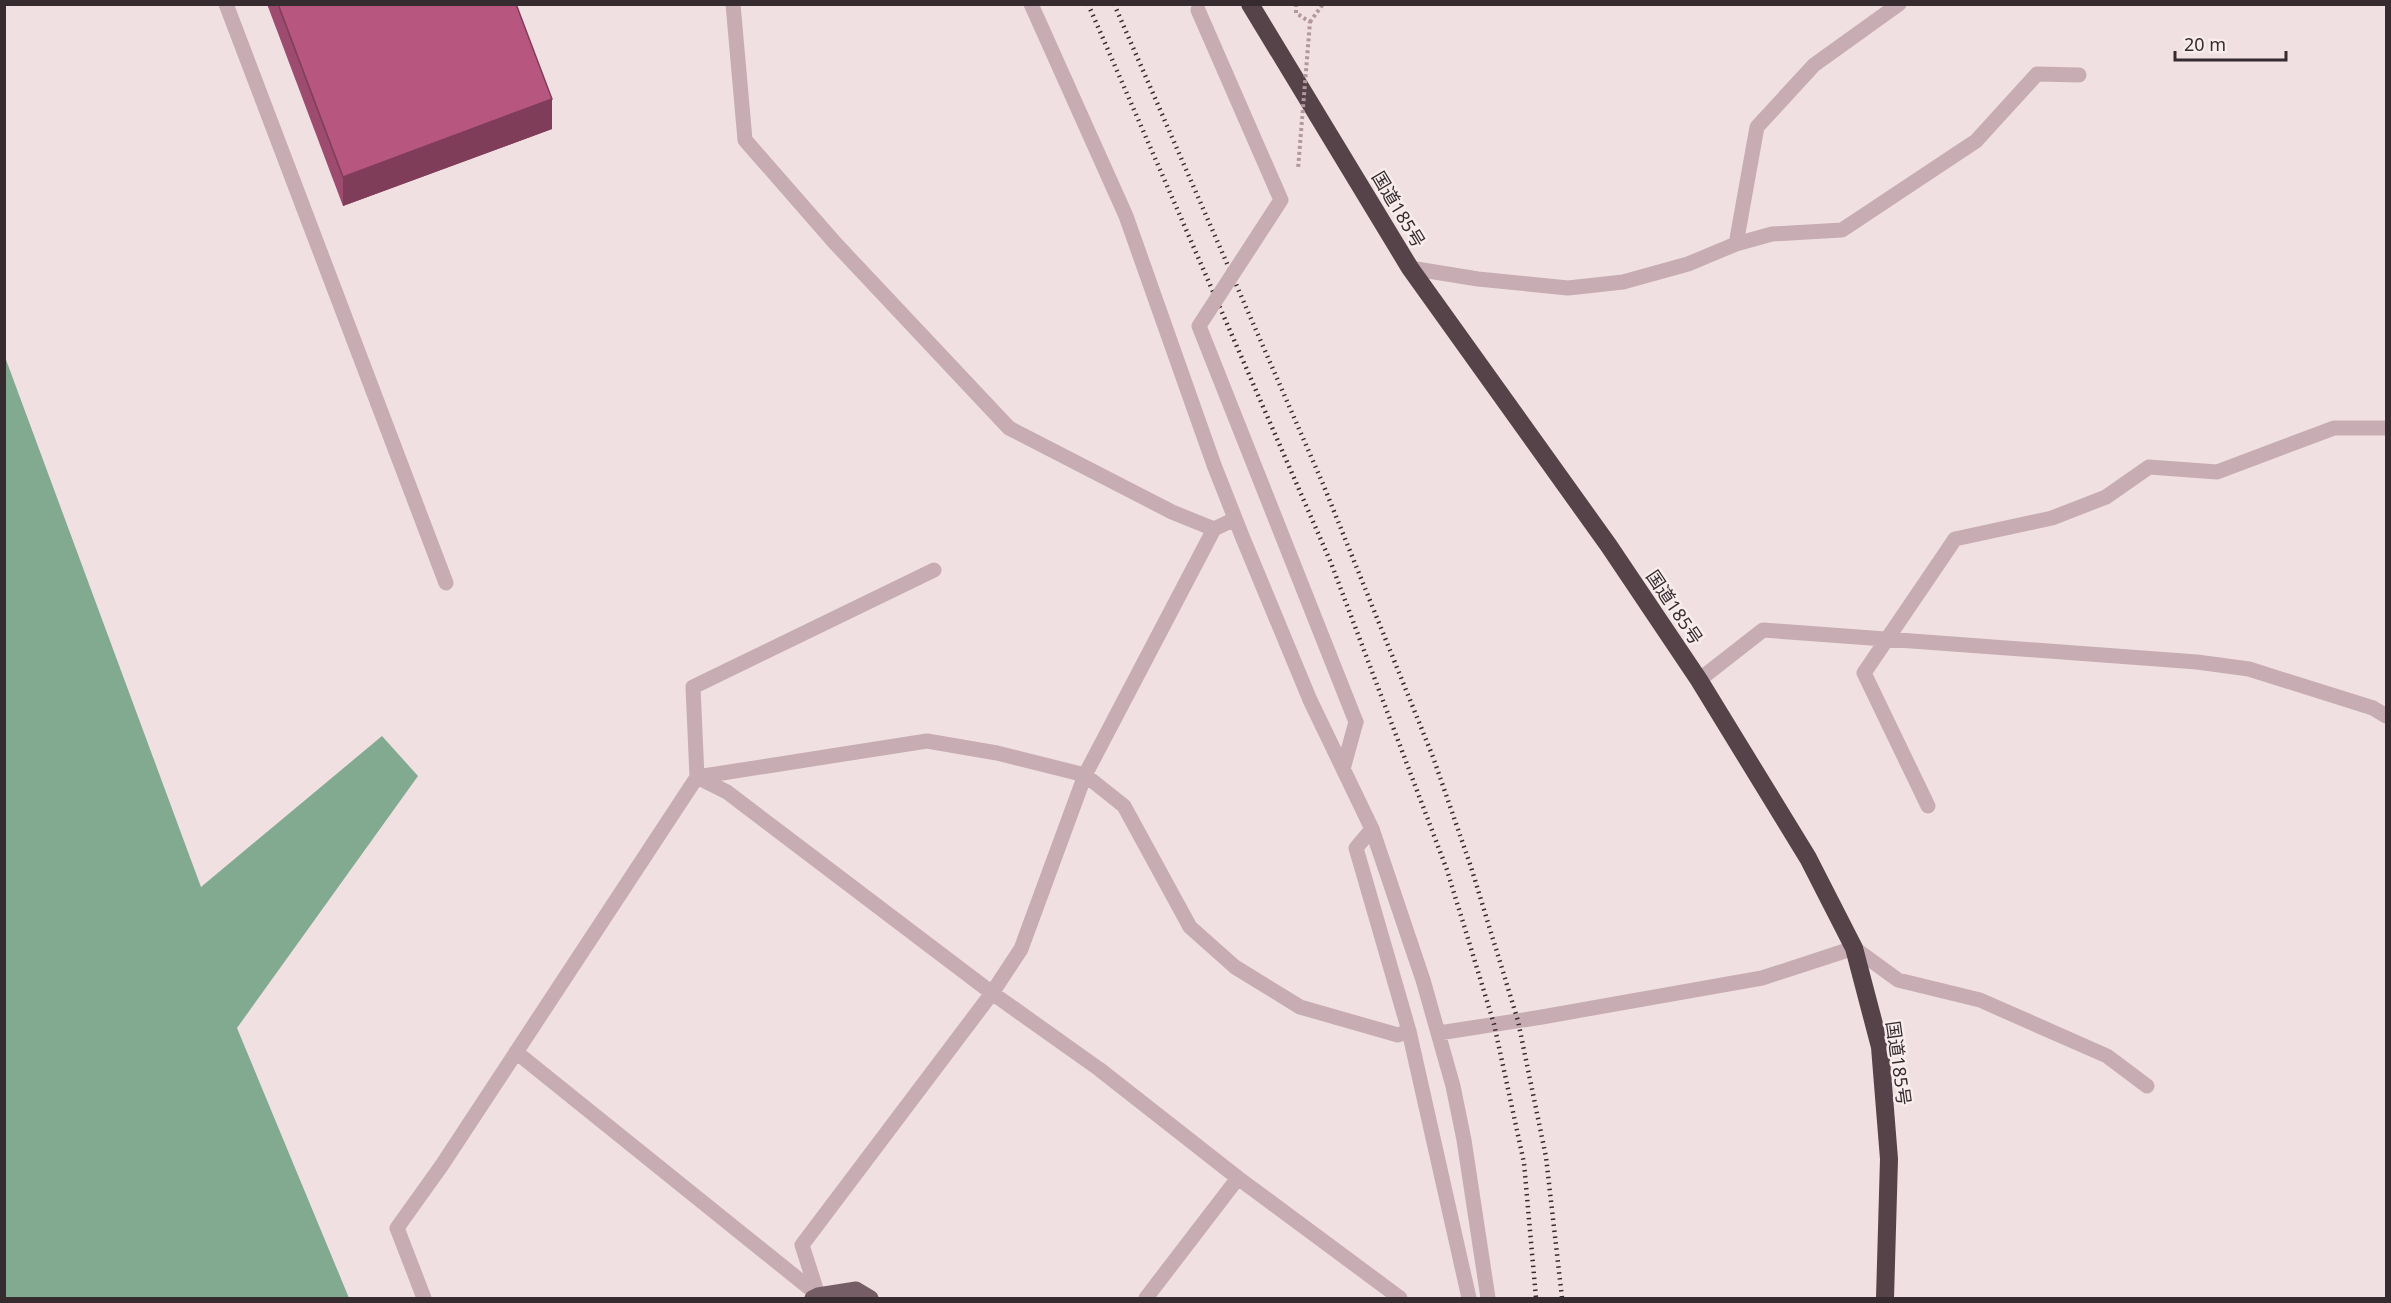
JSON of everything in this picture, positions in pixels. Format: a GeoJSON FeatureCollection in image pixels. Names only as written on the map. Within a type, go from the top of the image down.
{"type":"FeatureCollection","features":[{"type":"Feature","properties":{"kind":"highway","name":"国道185号"},"geometry":{"type":"LineString","coordinates":[[1250,4],[1410,268],[1609,546],[1699,680],[1809,858],[1854,948],[1880,1047],[1889,1159],[1884,1299]]}},
{"type":"Feature","properties":{"kind":"main road"},"geometry":{"type":"LineString","coordinates":[[815,1297],[856,1289],[871,1299]]}},
{"type":"Feature","properties":{"kind":"street"},"geometry":{"type":"LineString","coordinates":[[226,4],[446,583]]}},
{"type":"Feature","properties":{"kind":"street"},"geometry":{"type":"LineString","coordinates":[[733,4],[745,140],[836,243],[1009,428],[1172,512],[1214,529]]}},
{"type":"Feature","properties":{"kind":"street"},"geometry":{"type":"LineString","coordinates":[[1031,4],[1126,216],[1235,519],[1310,700],[1372,828],[1439,1033],[1464,1140],[1488,1299]]}},
{"type":"Feature","properties":{"kind":"street"},"geometry":{"type":"LineString","coordinates":[[1736,244],[1757,127],[1814,65],[1899,4]]}},
{"type":"Feature","properties":{"kind":"street"},"geometry":{"type":"LineString","coordinates":[[1197,7],[1281,200],[1199,326],[1356,722],[1343,769]]}},
{"type":"Feature","properties":{"kind":"street"},"geometry":{"type":"LineString","coordinates":[[1410,268],[1478,279],[1568,288],[1623,282],[1688,264],[1736,244],[1772,234],[1842,230],[1976,141],[2037,74],[2079,75]]}},
{"type":"Feature","properties":{"kind":"street"},"geometry":{"type":"LineString","coordinates":[[1928,806],[1864,673],[1955,539],[2052,518],[2106,497],[2149,467],[2217,472],[2334,428],[2386,428]]}},
{"type":"Feature","properties":{"kind":"street"},"geometry":{"type":"LineString","coordinates":[[815,1297],[802,1245],[992,993],[1021,949],[1085,775],[1214,529],[1235,519]]}},
{"type":"Feature","properties":{"kind":"street"},"geometry":{"type":"LineString","coordinates":[[424,1299],[397,1228],[442,1165],[697,777],[693,687],[934,570]]}},
{"type":"Feature","properties":{"kind":"street"},"geometry":{"type":"LineString","coordinates":[[1699,680],[1763,630],[2197,662],[2249,669],[2373,708],[2386,716]]}},
{"type":"Feature","properties":{"kind":"street"},"geometry":{"type":"LineString","coordinates":[[697,777],[927,741],[997,753],[1085,775],[1124,806],[1190,927],[1235,967],[1300,1006],[1398,1035],[1409,1031]]}},
{"type":"Feature","properties":{"kind":"street"},"geometry":{"type":"LineString","coordinates":[[697,777],[727,792],[992,993],[1099,1069],[1238,1178],[1400,1299]]}},
{"type":"Feature","properties":{"kind":"street"},"geometry":{"type":"LineString","coordinates":[[1372,828],[1356,848],[1409,1031],[1469,1299]]}},
{"type":"Feature","properties":{"kind":"street"},"geometry":{"type":"LineString","coordinates":[[1439,1033],[1762,978],[1854,948],[1898,980],[1980,1000],[2107,1056],[2147,1086]]}},
{"type":"Feature","properties":{"kind":"street"},"geometry":{"type":"LineString","coordinates":[[516,1052],[815,1297]]}},
{"type":"Feature","properties":{"kind":"street"},"geometry":{"type":"LineString","coordinates":[[1146,1299],[1238,1178]]}},
{"type":"Feature","properties":{"kind":"path"},"geometry":{"type":"LineString","coordinates":[[1310,22],[1323,4]]}},
{"type":"Feature","properties":{"kind":"shaded area"},"geometry":{"type":"Polygon","coordinates":[[[5,357],[201,887],[382,736],[418,776],[237,1028],[349,1298],[5,1298],[5,357]]]}},
{"type":"Feature","properties":{"kind":"building"},"geometry":{"type":"Polygon","coordinates":[[[278,4],[516,4],[552,99],[343,177],[278,4]]]}},
{"type":"Feature","properties":{"kind":"railway"},"geometry":{"type":"LineString","coordinates":[[1088,4],[1331,563],[1447,870],[1494,1024],[1524,1163],[1536,1298]]}},
{"type":"Feature","properties":{"kind":"railway"},"geometry":{"type":"LineString","coordinates":[[1114,4],[1323,484],[1433,757],[1471,867],[1518,1021],[1546,1157],[1562,1298]]}}]}
